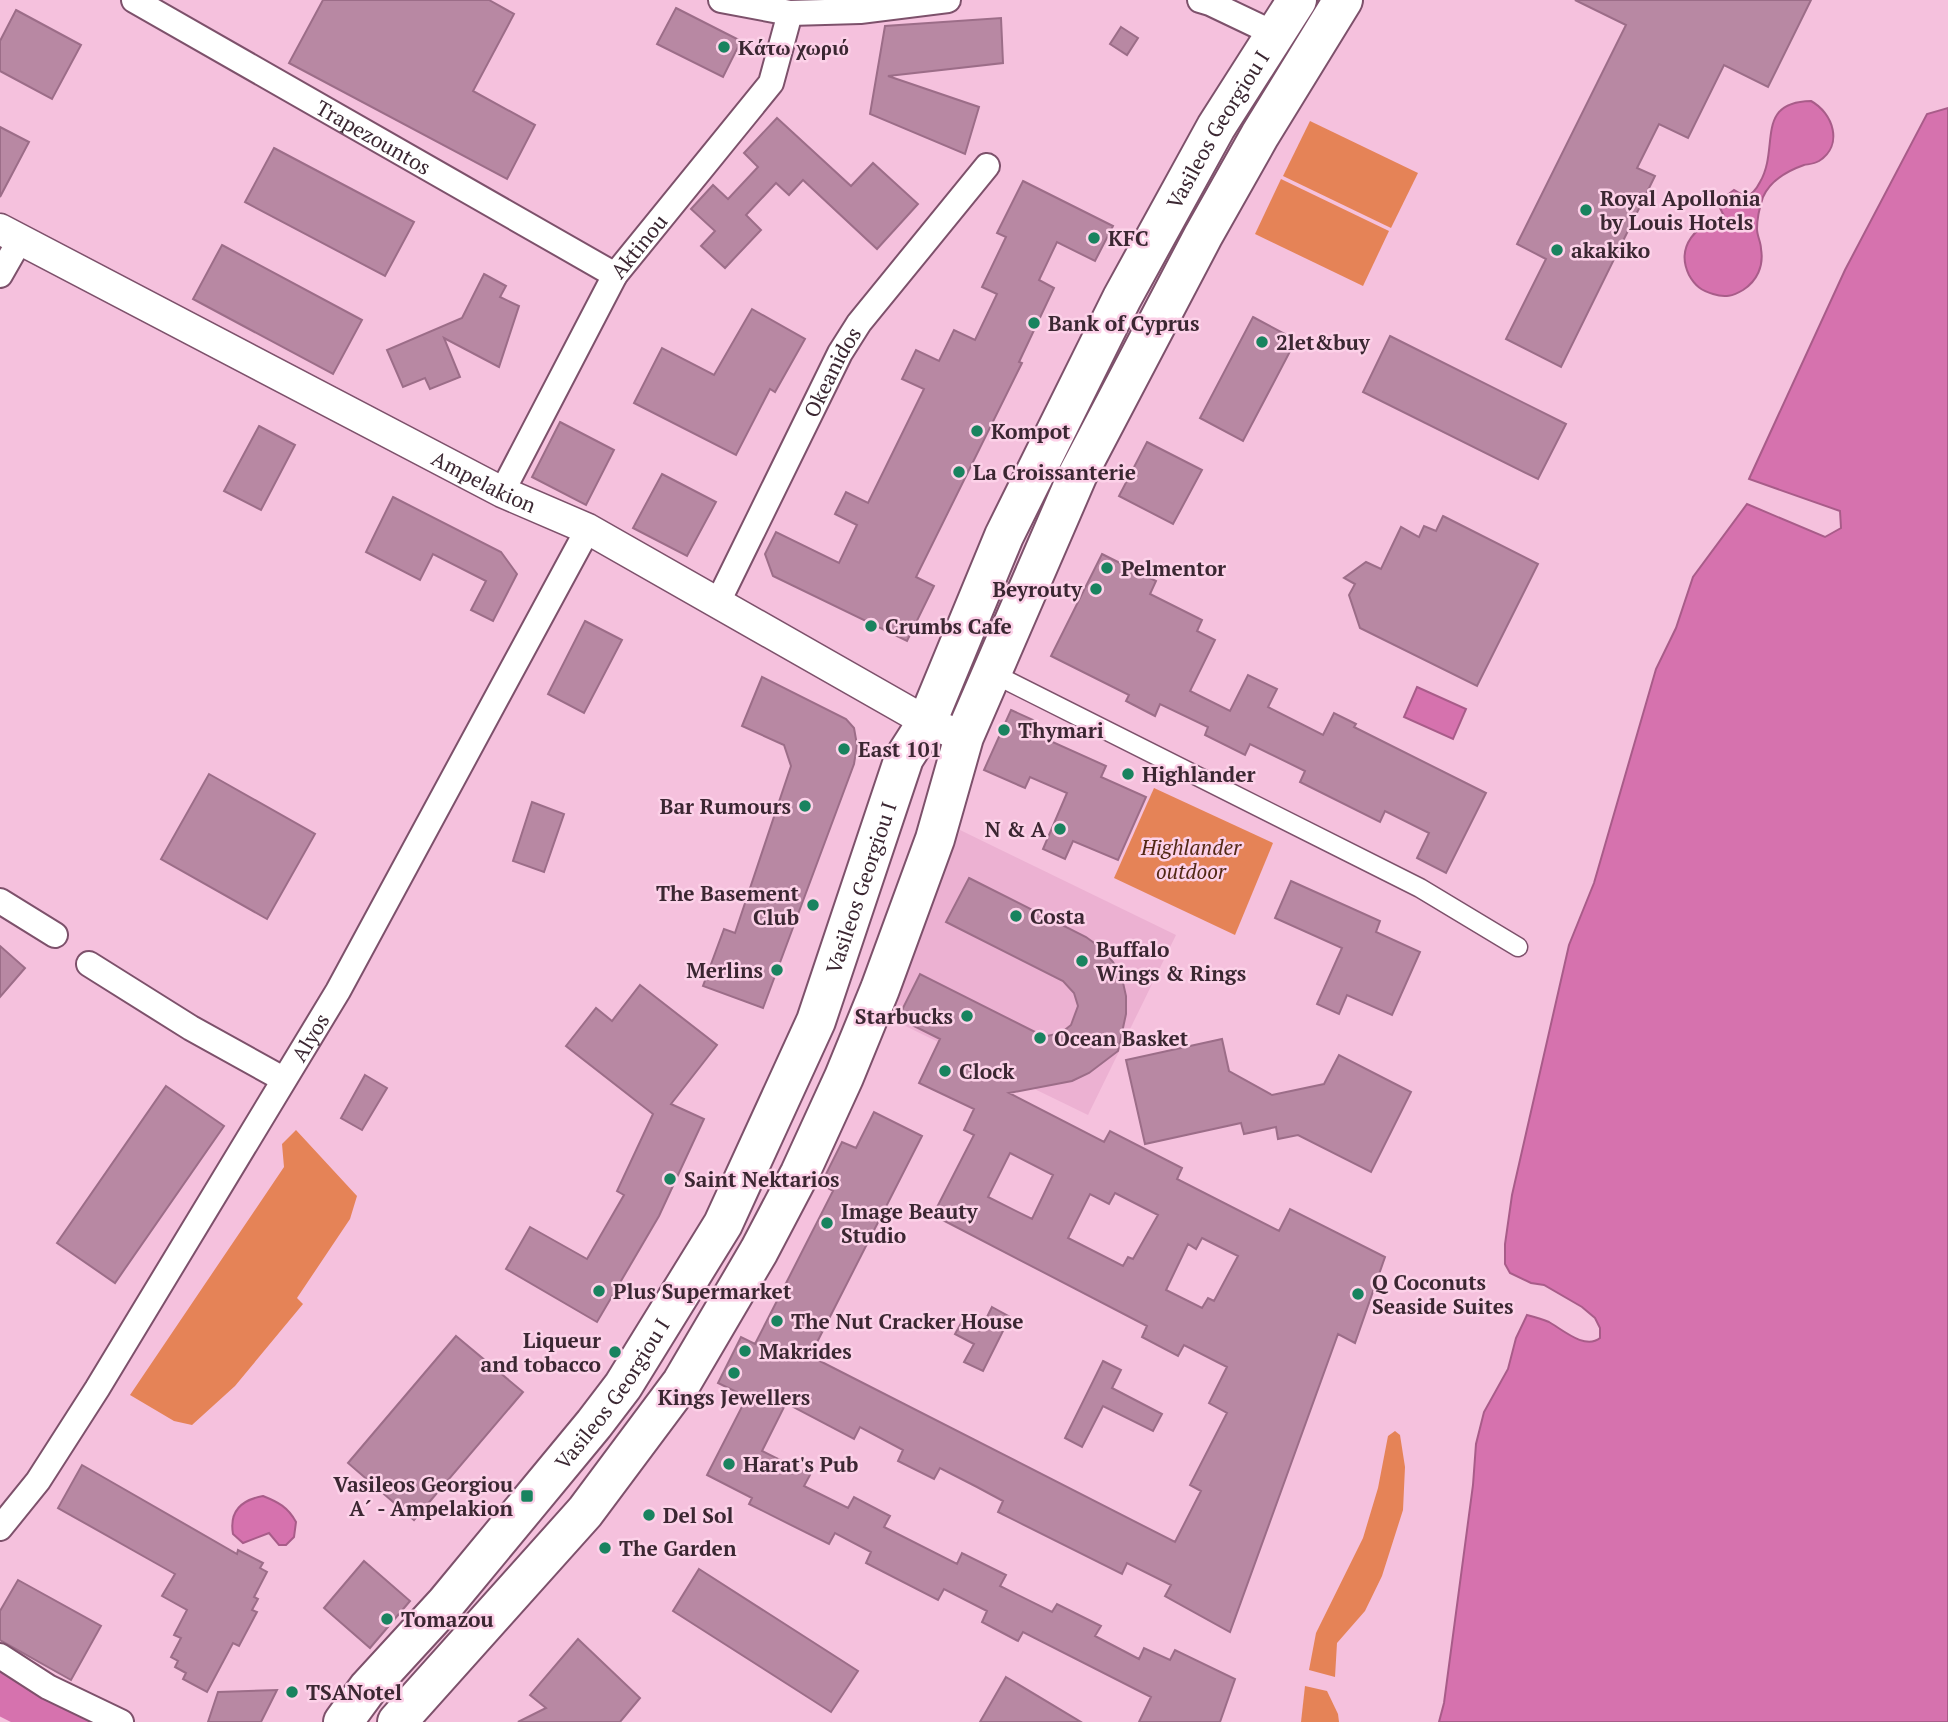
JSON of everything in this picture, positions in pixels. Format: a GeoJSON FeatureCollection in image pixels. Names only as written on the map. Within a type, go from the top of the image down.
{"type":"FeatureCollection","features":[{"type":"Feature","properties":{"kind":"main road","name":"Vasileos Georgiou I"},"geometry":{"type":"LineString","coordinates":[[343,1722],[368,1688],[446,1603],[594,1424],[623,1386],[716,1235],[816,1021],[904,758],[927,722],[1004,536],[1122,298],[1216,127],[1297,0]]}},
{"type":"Feature","properties":{"kind":"main road","name":"Vasileos Georgiou I"},"geometry":{"type":"LineString","coordinates":[[406,1719],[585,1512],[682,1382],[759,1251],[800,1173],[844,1077],[880,989],[935,839],[964,737],[1078,474],[1215,214],[1343,0]]}},
{"type":"Feature","properties":{"kind":"street","name":"Trapezountos"},"geometry":{"type":"LineString","coordinates":[[134,0],[615,275]]}},
{"type":"Feature","properties":{"kind":"street"},"geometry":{"type":"LineString","coordinates":[[721,0],[790,13],[860,11],[948,0]]}},
{"type":"Feature","properties":{"kind":"street"},"geometry":{"type":"LineString","coordinates":[[1200,0],[1275,34]]}},
{"type":"Feature","properties":{"kind":"street","name":"Aktinou"},"geometry":{"type":"LineString","coordinates":[[502,492],[615,275],[771,83],[790,13]]}},
{"type":"Feature","properties":{"kind":"street","name":"Okeanidos"},"geometry":{"type":"LineString","coordinates":[[717,604],[840,354],[859,323],[987,166]]}},
{"type":"Feature","properties":{"kind":"street"},"geometry":{"type":"LineString","coordinates":[[0,275],[10,235]]}},
{"type":"Feature","properties":{"kind":"street","name":"Ampelakion"},"geometry":{"type":"LineString","coordinates":[[10,235],[502,492],[588,529],[927,722],[964,737]]}},
{"type":"Feature","properties":{"kind":"street","name":"Alyos"},"geometry":{"type":"LineString","coordinates":[[0,1528],[38,1481],[97,1389],[338,991],[588,529]]}},
{"type":"Feature","properties":{"kind":"street"},"geometry":{"type":"LineString","coordinates":[[992,673],[1420,888],[1518,947]]}},
{"type":"Feature","properties":{"kind":"street"},"geometry":{"type":"LineString","coordinates":[[0,901],[55,935]]}},
{"type":"Feature","properties":{"kind":"street"},"geometry":{"type":"LineString","coordinates":[[89,964],[191,1028],[284,1079]]}},
{"type":"Feature","properties":{"kind":"street"},"geometry":{"type":"LineString","coordinates":[[0,1656],[48,1687],[121,1722]]}},
{"type":"Feature","properties":{"kind":"street"},"geometry":{"type":"LineString","coordinates":[[368,1688],[406,1719]]}},
{"type":"Feature","properties":{"kind":"shaded area"},"geometry":{"type":"Polygon","coordinates":[[[1811,101],[1825,113],[1833,130],[1831,147],[1827,154],[1819,161],[1785,174],[1766,191],[1757,225],[1761,261],[1752,282],[1743,290],[1729,296],[1702,290],[1691,279],[1685,264],[1691,238],[1705,225],[1724,216],[1718,198],[1725,197],[1734,190],[1746,197],[1754,191],[1766,169],[1772,129],[1775,118],[1782,109],[1793,103],[1811,101]]]}},
{"type":"Feature","properties":{"kind":"shaded area"},"geometry":{"type":"Polygon","coordinates":[[[1948,108],[1948,1722],[1439,1722],[1444,1703],[1476,1444],[1484,1412],[1508,1369],[1516,1338],[1527,1315],[1549,1322],[1581,1340],[1588,1342],[1600,1338],[1600,1328],[1595,1318],[1582,1307],[1544,1285],[1531,1283],[1510,1273],[1505,1264],[1505,1244],[1512,1195],[1569,945],[1594,883],[1656,669],[1676,628],[1693,577],[1747,504],[1825,537],[1841,528],[1840,511],[1749,479],[1845,270],[1927,114],[1948,108]]]}},
{"type":"Feature","properties":{"kind":"shaded area"},"geometry":{"type":"Polygon","coordinates":[[[1417,687],[1466,709],[1453,739],[1404,717],[1417,687]]]}},
{"type":"Feature","properties":{"kind":"shaded area"},"geometry":{"type":"Polygon","coordinates":[[[960,830],[1176,935],[1088,1115],[889,1018],[960,830]]]}},
{"type":"Feature","properties":{"kind":"shaded area"},"geometry":{"type":"Polygon","coordinates":[[[263,1496],[290,1512],[296,1522],[294,1537],[286,1545],[279,1545],[269,1533],[243,1543],[233,1534],[233,1519],[238,1508],[248,1500],[263,1496]]]}},
{"type":"Feature","properties":{"kind":"green space"},"geometry":{"type":"Polygon","coordinates":[[[1310,121],[1418,173],[1391,228],[1283,176],[1310,121]]]}},
{"type":"Feature","properties":{"kind":"green space"},"geometry":{"type":"Polygon","coordinates":[[[1281,179],[1389,231],[1363,286],[1255,234],[1281,179]]]}},
{"type":"Feature","properties":{"kind":"green space","name":"Highlander outdoor"},"geometry":{"type":"Polygon","coordinates":[[[1154,788],[1273,843],[1235,935],[1114,878],[1154,788]]]}},
{"type":"Feature","properties":{"kind":"green space"},"geometry":{"type":"Polygon","coordinates":[[[296,1130],[357,1196],[350,1219],[297,1298],[303,1304],[235,1386],[192,1425],[174,1421],[130,1395],[284,1167],[282,1144],[296,1130]]]}},
{"type":"Feature","properties":{"kind":"green space"},"geometry":{"type":"Polygon","coordinates":[[[1395,1431],[1400,1435],[1405,1467],[1403,1510],[1382,1576],[1365,1611],[1337,1643],[1335,1677],[1309,1670],[1316,1633],[1363,1538],[1378,1488],[1388,1436],[1395,1431]]]}},
{"type":"Feature","properties":{"kind":"green space"},"geometry":{"type":"Polygon","coordinates":[[[1305,1686],[1327,1691],[1339,1722],[1301,1722],[1305,1686]]]}},
{"type":"Feature","properties":{"kind":"building"},"geometry":{"type":"Polygon","coordinates":[[[323,0],[489,0],[514,14],[473,91],[535,125],[507,179],[289,63],[323,0]]]}},
{"type":"Feature","properties":{"kind":"building","name":"Royal Apollonia by Louis Hotels"},"geometry":{"type":"Polygon","coordinates":[[[1575,0],[1811,0],[1768,87],[1724,65],[1688,138],[1659,124],[1637,168],[1655,176],[1561,367],[1506,339],[1546,259],[1517,244],[1626,25],[1575,0]]]}},
{"type":"Feature","properties":{"kind":"building"},"geometry":{"type":"Polygon","coordinates":[[[676,8],[741,41],[723,77],[657,44],[676,8]]]}},
{"type":"Feature","properties":{"kind":"building"},"geometry":{"type":"Polygon","coordinates":[[[16,10],[81,45],[52,99],[0,71],[0,41],[16,10]]]}},
{"type":"Feature","properties":{"kind":"building"},"geometry":{"type":"Polygon","coordinates":[[[1001,18],[1003,63],[888,76],[979,107],[965,154],[870,114],[885,26],[1001,18]]]}},
{"type":"Feature","properties":{"kind":"building"},"geometry":{"type":"Polygon","coordinates":[[[1121,27],[1138,38],[1127,55],[1110,44],[1121,27]]]}},
{"type":"Feature","properties":{"kind":"building"},"geometry":{"type":"Polygon","coordinates":[[[777,118],[851,186],[873,163],[918,204],[877,249],[803,180],[789,195],[776,183],[746,215],[761,230],[725,268],[701,246],[715,231],[691,209],[713,185],[728,199],[758,167],[744,153],[777,118]]]}},
{"type":"Feature","properties":{"kind":"building"},"geometry":{"type":"Polygon","coordinates":[[[0,127],[29,142],[0,197],[0,127]]]}},
{"type":"Feature","properties":{"kind":"building"},"geometry":{"type":"Polygon","coordinates":[[[274,148],[414,222],[385,276],[245,202],[274,148]]]}},
{"type":"Feature","properties":{"kind":"building"},"geometry":{"type":"Polygon","coordinates":[[[1023,181],[1113,226],[1095,261],[1057,242],[1039,280],[1054,288],[1019,362],[1022,363],[916,577],[934,586],[907,641],[773,576],[765,554],[776,532],[839,563],[857,525],[835,514],[846,492],[868,503],[924,389],[902,379],[916,350],[939,361],[954,330],[975,340],[997,294],[982,287],[1006,237],[997,233],[1023,181]]]}},
{"type":"Feature","properties":{"kind":"building"},"geometry":{"type":"Polygon","coordinates":[[[222,245],[362,320],[333,374],[193,299],[222,245]]]}},
{"type":"Feature","properties":{"kind":"building"},"geometry":{"type":"Polygon","coordinates":[[[484,274],[506,286],[500,297],[519,306],[499,367],[444,338],[460,377],[430,389],[425,378],[403,387],[387,350],[462,318],[484,274]]]}},
{"type":"Feature","properties":{"kind":"building"},"geometry":{"type":"Polygon","coordinates":[[[752,309],[805,339],[775,392],[770,389],[736,455],[634,403],[662,348],[714,375],[752,309]]]}},
{"type":"Feature","properties":{"kind":"building"},"geometry":{"type":"Polygon","coordinates":[[[1253,317],[1296,340],[1243,441],[1200,418],[1253,317]]]}},
{"type":"Feature","properties":{"kind":"building"},"geometry":{"type":"Polygon","coordinates":[[[1390,336],[1566,424],[1538,479],[1363,392],[1390,336]]]}},
{"type":"Feature","properties":{"kind":"building"},"geometry":{"type":"Polygon","coordinates":[[[560,422],[614,450],[586,505],[532,477],[560,422]]]}},
{"type":"Feature","properties":{"kind":"building"},"geometry":{"type":"Polygon","coordinates":[[[259,426],[295,445],[261,510],[224,491],[259,426]]]}},
{"type":"Feature","properties":{"kind":"building"},"geometry":{"type":"Polygon","coordinates":[[[1147,442],[1202,470],[1173,524],[1119,496],[1147,442]]]}},
{"type":"Feature","properties":{"kind":"building"},"geometry":{"type":"Polygon","coordinates":[[[662,474],[716,502],[687,556],[633,528],[662,474]]]}},
{"type":"Feature","properties":{"kind":"building"},"geometry":{"type":"Polygon","coordinates":[[[393,497],[501,552],[517,574],[493,621],[471,610],[486,581],[433,554],[420,580],[366,552],[393,497]]]}},
{"type":"Feature","properties":{"kind":"building"},"geometry":{"type":"Polygon","coordinates":[[[1443,516],[1538,564],[1477,686],[1360,628],[1349,595],[1355,584],[1344,578],[1366,562],[1381,569],[1401,527],[1419,537],[1424,526],[1436,531],[1443,516]]]}},
{"type":"Feature","properties":{"kind":"building"},"geometry":{"type":"Polygon","coordinates":[[[1102,554],[1156,581],[1150,594],[1202,620],[1197,631],[1215,640],[1190,691],[1230,711],[1248,675],[1277,689],[1268,707],[1323,735],[1334,713],[1356,724],[1354,727],[1486,793],[1446,873],[1417,858],[1429,833],[1385,811],[1380,822],[1300,782],[1305,771],[1250,744],[1245,755],[1205,735],[1208,727],[1160,704],[1155,716],[1126,701],[1129,695],[1051,656],[1102,554]]]}},
{"type":"Feature","properties":{"kind":"building"},"geometry":{"type":"Polygon","coordinates":[[[585,621],[622,640],[584,713],[548,694],[585,621]]]}},
{"type":"Feature","properties":{"kind":"building"},"geometry":{"type":"Polygon","coordinates":[[[762,677],[846,719],[854,728],[857,745],[854,764],[763,1008],[703,986],[724,929],[735,933],[791,766],[784,745],[742,726],[762,677]]]}},
{"type":"Feature","properties":{"kind":"building"},"geometry":{"type":"Polygon","coordinates":[[[1011,710],[1033,720],[1028,731],[1106,766],[1101,777],[1146,797],[1118,860],[1073,841],[1065,859],[1043,849],[1067,793],[1030,777],[1025,788],[984,770],[1011,710]]]}},
{"type":"Feature","properties":{"kind":"building"},"geometry":{"type":"Polygon","coordinates":[[[209,774],[315,834],[267,919],[161,859],[209,774]]]}},
{"type":"Feature","properties":{"kind":"building"},"geometry":{"type":"Polygon","coordinates":[[[532,802],[564,814],[544,872],[513,861],[532,802]]]}},
{"type":"Feature","properties":{"kind":"building"},"geometry":{"type":"Polygon","coordinates":[[[969,878],[1086,937],[1101,948],[1122,978],[1126,1014],[1118,1051],[1089,1073],[1072,1081],[1009,1093],[1104,1142],[1110,1131],[1182,1168],[1177,1179],[1279,1231],[1290,1209],[1385,1257],[1355,1343],[1338,1334],[1230,1632],[1165,1596],[1171,1585],[1127,1563],[1122,1574],[998,1512],[1003,1501],[940,1468],[934,1479],[898,1461],[903,1450],[860,1427],[854,1439],[786,1403],[762,1451],[810,1475],[804,1486],[848,1508],[854,1497],[890,1516],[884,1527],[957,1564],[962,1553],[1006,1575],[1000,1586],[1052,1612],[1057,1604],[1101,1626],[1095,1636],[1139,1659],[1144,1648],[1170,1660],[1175,1650],[1235,1679],[1220,1722],[1139,1722],[1151,1697],[1023,1632],[1018,1641],[982,1622],[987,1611],[944,1589],[938,1600],[866,1563],[871,1552],[835,1533],[829,1544],[749,1504],[752,1498],[707,1475],[747,1397],[718,1383],[741,1337],[755,1344],[833,1191],[821,1184],[842,1142],[856,1148],[874,1112],[922,1136],[810,1356],[1175,1542],[1201,1491],[1190,1485],[1227,1413],[1209,1403],[1227,1367],[1184,1345],[1178,1356],[1142,1337],[1147,1326],[933,1215],[974,1135],[964,1130],[974,1109],[919,1083],[940,1039],[898,1018],[920,974],[1047,1036],[1061,1033],[1071,1025],[1078,1006],[1074,993],[1063,981],[946,922],[969,878]],[[1010,1153],[988,1197],[1032,1219],[1053,1175],[1010,1153]],[[1115,1193],[1109,1204],[1090,1194],[1068,1238],[1123,1266],[1128,1257],[1133,1259],[1158,1215],[1115,1193]],[[1202,1238],[1196,1249],[1188,1244],[1166,1290],[1202,1308],[1208,1298],[1214,1301],[1238,1256],[1202,1238]]]}},
{"type":"Feature","properties":{"kind":"building"},"geometry":{"type":"Polygon","coordinates":[[[1291,881],[1380,921],[1376,932],[1420,952],[1392,1015],[1347,995],[1339,1014],[1317,1004],[1342,948],[1275,918],[1291,881]]]}},
{"type":"Feature","properties":{"kind":"building"},"geometry":{"type":"Polygon","coordinates":[[[0,946],[25,968],[0,997],[0,946]]]}},
{"type":"Feature","properties":{"kind":"building"},"geometry":{"type":"Polygon","coordinates":[[[640,985],[717,1045],[671,1104],[704,1119],[659,1216],[597,1322],[506,1269],[530,1227],[587,1259],[624,1195],[617,1191],[653,1114],[566,1046],[596,1008],[612,1021],[640,985]]]}},
{"type":"Feature","properties":{"kind":"building"},"geometry":{"type":"Polygon","coordinates":[[[1222,1039],[1229,1071],[1272,1095],[1324,1084],[1339,1055],[1411,1092],[1371,1172],[1298,1135],[1278,1139],[1276,1127],[1244,1134],[1241,1123],[1145,1144],[1126,1060],[1222,1039]]]}},
{"type":"Feature","properties":{"kind":"building"},"geometry":{"type":"Polygon","coordinates":[[[365,1075],[387,1088],[362,1130],[341,1118],[365,1075]]]}},
{"type":"Feature","properties":{"kind":"building"},"geometry":{"type":"Polygon","coordinates":[[[166,1086],[224,1126],[115,1283],[57,1243],[166,1086]]]}},
{"type":"Feature","properties":{"kind":"building"},"geometry":{"type":"Polygon","coordinates":[[[992,1307],[1010,1317],[983,1371],[964,1362],[974,1344],[955,1334],[965,1316],[983,1325],[992,1307]]]}},
{"type":"Feature","properties":{"kind":"building"},"geometry":{"type":"Polygon","coordinates":[[[456,1336],[523,1392],[414,1520],[348,1463],[456,1336]]]}},
{"type":"Feature","properties":{"kind":"building"},"geometry":{"type":"Polygon","coordinates":[[[1103,1361],[1121,1370],[1112,1388],[1162,1414],[1153,1431],[1103,1406],[1082,1447],[1065,1438],[1103,1361]]]}},
{"type":"Feature","properties":{"kind":"building"},"geometry":{"type":"Polygon","coordinates":[[[82,1465],[237,1554],[238,1550],[263,1563],[260,1568],[267,1572],[254,1597],[258,1599],[252,1610],[257,1612],[239,1646],[233,1643],[207,1692],[183,1679],[186,1673],[175,1667],[178,1661],[171,1657],[181,1638],[174,1635],[187,1610],[162,1596],[175,1574],[58,1508],[82,1465]]]}},
{"type":"Feature","properties":{"kind":"building"},"geometry":{"type":"Polygon","coordinates":[[[364,1561],[410,1601],[370,1648],[324,1608],[364,1561]]]}},
{"type":"Feature","properties":{"kind":"building"},"geometry":{"type":"Polygon","coordinates":[[[699,1569],[858,1671],[831,1712],[673,1611],[699,1569]]]}},
{"type":"Feature","properties":{"kind":"building"},"geometry":{"type":"Polygon","coordinates":[[[18,1580],[101,1626],[71,1680],[0,1640],[0,1611],[18,1580]]]}},
{"type":"Feature","properties":{"kind":"building"},"geometry":{"type":"Polygon","coordinates":[[[578,1639],[640,1698],[620,1722],[518,1722],[546,1708],[530,1695],[578,1639]]]}},
{"type":"Feature","properties":{"kind":"building"},"geometry":{"type":"Polygon","coordinates":[[[1006,1677],[1081,1722],[980,1722],[1006,1677]]]}},
{"type":"Feature","properties":{"kind":"building"},"geometry":{"type":"Polygon","coordinates":[[[277,1690],[261,1722],[208,1722],[218,1692],[277,1690]]]}},
{"type":"Feature","properties":{"kind":"waterway"},"geometry":{"type":"LineString","coordinates":[[0,1689],[65,1722]]}},
{"type":"Feature","properties":{"kind":"place","name":"Κάτω χωριό"},"geometry":{"type":"Point","coordinates":[724,47]}},
{"type":"Feature","properties":{"kind":"place","name":"Royal Apollonia by Louis Hotels"},"geometry":{"type":"Point","coordinates":[1586,210]}},
{"type":"Feature","properties":{"kind":"place","name":"KFC"},"geometry":{"type":"Point","coordinates":[1094,238]}},
{"type":"Feature","properties":{"kind":"place","name":"akakiko"},"geometry":{"type":"Point","coordinates":[1557,250]}},
{"type":"Feature","properties":{"kind":"place","name":"Bank of Cyprus"},"geometry":{"type":"Point","coordinates":[1034,323]}},
{"type":"Feature","properties":{"kind":"place","name":"2let&buy"},"geometry":{"type":"Point","coordinates":[1262,342]}},
{"type":"Feature","properties":{"kind":"place","name":"Kompot"},"geometry":{"type":"Point","coordinates":[977,431]}},
{"type":"Feature","properties":{"kind":"place","name":"La Croissanterie"},"geometry":{"type":"Point","coordinates":[959,472]}},
{"type":"Feature","properties":{"kind":"place","name":"Pelmentor"},"geometry":{"type":"Point","coordinates":[1107,568]}},
{"type":"Feature","properties":{"kind":"place","name":"Beyrouty"},"geometry":{"type":"Point","coordinates":[1096,589]}},
{"type":"Feature","properties":{"kind":"place","name":"Crumbs Cafe"},"geometry":{"type":"Point","coordinates":[871,626]}},
{"type":"Feature","properties":{"kind":"place","name":"Thymari"},"geometry":{"type":"Point","coordinates":[1004,730]}},
{"type":"Feature","properties":{"kind":"place","name":"East 101"},"geometry":{"type":"Point","coordinates":[844,749]}},
{"type":"Feature","properties":{"kind":"place","name":"Highlander"},"geometry":{"type":"Point","coordinates":[1128,774]}},
{"type":"Feature","properties":{"kind":"place","name":"Bar Rumours"},"geometry":{"type":"Point","coordinates":[805,806]}},
{"type":"Feature","properties":{"kind":"place","name":"N & A"},"geometry":{"type":"Point","coordinates":[1060,829]}},
{"type":"Feature","properties":{"kind":"place","name":"The Basement Club"},"geometry":{"type":"Point","coordinates":[813,905]}},
{"type":"Feature","properties":{"kind":"place","name":"Costa"},"geometry":{"type":"Point","coordinates":[1016,916]}},
{"type":"Feature","properties":{"kind":"place","name":"Buffalo Wings & Rings"},"geometry":{"type":"Point","coordinates":[1082,961]}},
{"type":"Feature","properties":{"kind":"place","name":"Merlins"},"geometry":{"type":"Point","coordinates":[777,970]}},
{"type":"Feature","properties":{"kind":"place","name":"Starbucks"},"geometry":{"type":"Point","coordinates":[967,1016]}},
{"type":"Feature","properties":{"kind":"place","name":"Ocean Basket"},"geometry":{"type":"Point","coordinates":[1040,1038]}},
{"type":"Feature","properties":{"kind":"place","name":"Clock"},"geometry":{"type":"Point","coordinates":[945,1071]}},
{"type":"Feature","properties":{"kind":"place","name":"Saint Nektarios"},"geometry":{"type":"Point","coordinates":[670,1179]}},
{"type":"Feature","properties":{"kind":"place","name":"Image Beauty Studio"},"geometry":{"type":"Point","coordinates":[827,1223]}},
{"type":"Feature","properties":{"kind":"place","name":"Plus Supermarket"},"geometry":{"type":"Point","coordinates":[599,1291]}},
{"type":"Feature","properties":{"kind":"place","name":"Q Coconuts Seaside Suites"},"geometry":{"type":"Point","coordinates":[1358,1294]}},
{"type":"Feature","properties":{"kind":"place","name":"The Nut Cracker House"},"geometry":{"type":"Point","coordinates":[777,1321]}},
{"type":"Feature","properties":{"kind":"place","name":"Makrides"},"geometry":{"type":"Point","coordinates":[745,1351]}},
{"type":"Feature","properties":{"kind":"place","name":"Liqueur and tobacco"},"geometry":{"type":"Point","coordinates":[615,1352]}},
{"type":"Feature","properties":{"kind":"place","name":"Kings Jewellers"},"geometry":{"type":"Point","coordinates":[734,1373]}},
{"type":"Feature","properties":{"kind":"place","name":"Harat's Pub"},"geometry":{"type":"Point","coordinates":[729,1464]}},
{"type":"Feature","properties":{"kind":"place","name":"Vasileos Georgiou A´ - Ampelakion"},"geometry":{"type":"Point","coordinates":[527,1496]}},
{"type":"Feature","properties":{"kind":"place","name":"Del Sol"},"geometry":{"type":"Point","coordinates":[649,1515]}},
{"type":"Feature","properties":{"kind":"place","name":"The Garden"},"geometry":{"type":"Point","coordinates":[605,1548]}},
{"type":"Feature","properties":{"kind":"place","name":"Tomazou"},"geometry":{"type":"Point","coordinates":[387,1619]}},
{"type":"Feature","properties":{"kind":"place","name":"TSANotel"},"geometry":{"type":"Point","coordinates":[292,1692]}}]}
